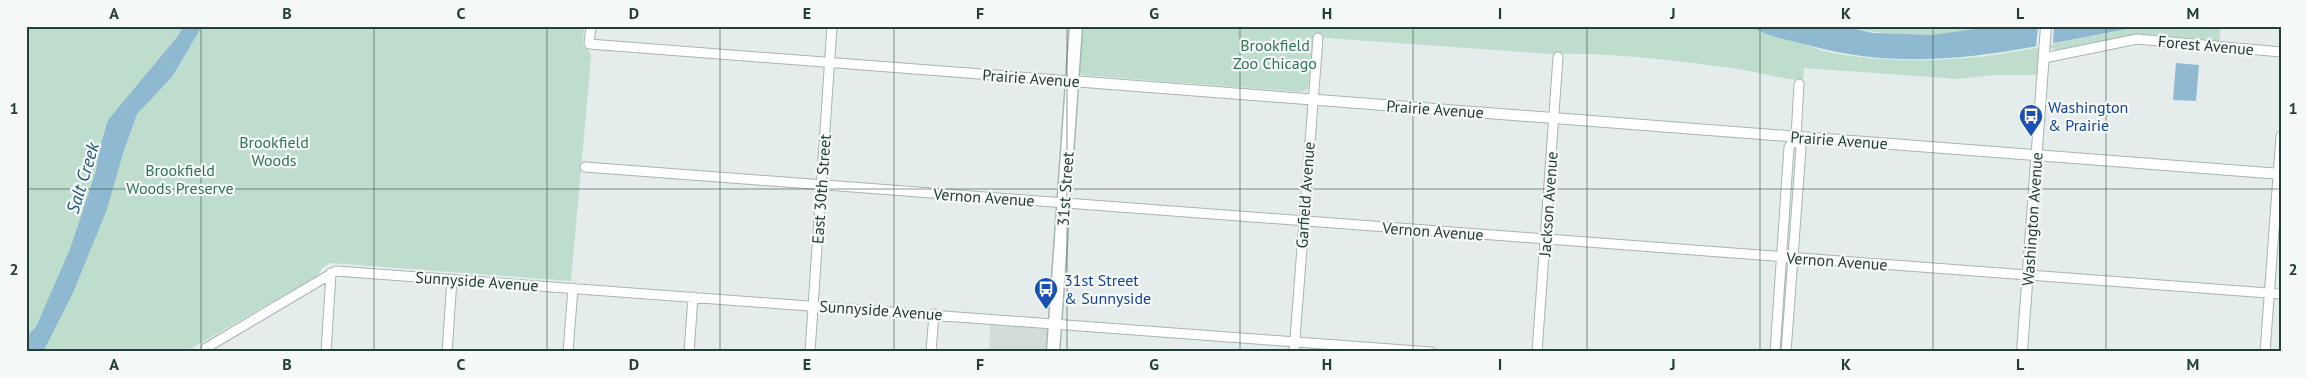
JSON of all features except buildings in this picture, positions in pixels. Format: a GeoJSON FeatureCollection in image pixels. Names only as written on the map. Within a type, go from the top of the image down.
{"type":"FeatureCollection","features":[{"type":"Feature","properties":{"kind":"main road","name":"31st Street"},"geometry":{"type":"LineString","coordinates":[[1053,352],[1076,26]]}},
{"type":"Feature","properties":{"kind":"street","name":"Prairie Avenue"},"geometry":{"type":"LineString","coordinates":[[591,26],[589,44],[2279,174]]}},
{"type":"Feature","properties":{"kind":"street","name":"East 30th Street"},"geometry":{"type":"LineString","coordinates":[[810,352],[832,26]]}},
{"type":"Feature","properties":{"kind":"street","name":"Washington Avenue"},"geometry":{"type":"LineString","coordinates":[[2022,352],[2046,26]]}},
{"type":"Feature","properties":{"kind":"street","name":"Garfield Avenue"},"geometry":{"type":"LineString","coordinates":[[1294,352],[1318,38]]}},
{"type":"Feature","properties":{"kind":"street","name":"Forest Avenue"},"geometry":{"type":"LineString","coordinates":[[2044,58],[2137,39],[2281,52]]}},
{"type":"Feature","properties":{"kind":"street","name":"Jackson Avenue"},"geometry":{"type":"LineString","coordinates":[[1537,352],[1558,57]]}},
{"type":"Feature","properties":{"kind":"street"},"geometry":{"type":"LineString","coordinates":[[1786,352],[1801,148],[1796,137],[1799,84]]}},
{"type":"Feature","properties":{"kind":"street"},"geometry":{"type":"LineString","coordinates":[[2265,352],[2281,136]]}},
{"type":"Feature","properties":{"kind":"street"},"geometry":{"type":"LineString","coordinates":[[1775,352],[1789,147],[1796,137]]}},
{"type":"Feature","properties":{"kind":"street","name":"Vernon Avenue"},"geometry":{"type":"LineString","coordinates":[[585,167],[2281,294]]}},
{"type":"Feature","properties":{"kind":"street","name":"Sunnyside Avenue"},"geometry":{"type":"LineString","coordinates":[[331,273],[336,271],[452,279],[1431,352]]}},
{"type":"Feature","properties":{"kind":"street"},"geometry":{"type":"LineString","coordinates":[[206,350],[331,273]]}},
{"type":"Feature","properties":{"kind":"street"},"geometry":{"type":"LineString","coordinates":[[326,352],[331,273]]}},
{"type":"Feature","properties":{"kind":"street"},"geometry":{"type":"LineString","coordinates":[[447,352],[452,279]]}},
{"type":"Feature","properties":{"kind":"street"},"geometry":{"type":"LineString","coordinates":[[568,352],[573,288]]}},
{"type":"Feature","properties":{"kind":"street"},"geometry":{"type":"LineString","coordinates":[[689,352],[693,297]]}},
{"type":"Feature","properties":{"kind":"street"},"geometry":{"type":"LineString","coordinates":[[931,352],[934,314]]}},
{"type":"Feature","properties":{"kind":"shaded area"},"geometry":{"type":"Polygon","coordinates":[[[991,316],[1053,320],[1050,352],[989,352],[991,316]]]}},
{"type":"Feature","properties":{"kind":"green space","name":"Brookfield Woods"},"geometry":{"type":"Polygon","coordinates":[[[26,26],[584,26],[583,47],[590,52],[591,57],[571,281],[331,263],[322,268],[315,278],[185,352],[26,352],[26,26]]]}},
{"type":"Feature","properties":{"kind":"green space","name":"Brookfield Zoo Chicago"},"geometry":{"type":"Polygon","coordinates":[[[1083,26],[1805,26],[1803,44],[1828,52],[1853,56],[1906,60],[1961,59],[2039,47],[2037,75],[1993,75],[1959,79],[1804,68],[1803,80],[1731,68],[1641,57],[1551,54],[1313,37],[1308,89],[1301,92],[1082,75],[1079,71],[1083,26]]]}},
{"type":"Feature","properties":{"kind":"green space"},"geometry":{"type":"Polygon","coordinates":[[[1842,26],[1998,26],[1960,33],[1920,35],[1880,33],[1842,26]]]}},
{"type":"Feature","properties":{"kind":"green space"},"geometry":{"type":"Polygon","coordinates":[[[2144,26],[2221,26],[2219,42],[2126,36],[2057,51],[2050,47],[2050,44],[2144,26]]]}},
{"type":"Feature","properties":{"kind":"water","name":"Salt Creek"},"geometry":{"type":"Polygon","coordinates":[[[183,26],[202,26],[172,77],[137,114],[124,150],[107,209],[73,293],[43,352],[26,352],[26,337],[36,327],[70,249],[96,171],[99,151],[108,120],[178,36],[183,26]]]}},
{"type":"Feature","properties":{"kind":"water"},"geometry":{"type":"Polygon","coordinates":[[[1750,26],[1842,26],[1873,33],[1931,35],[1998,26],[2144,26],[2018,50],[1935,59],[1893,59],[1851,54],[1786,40],[1771,36],[1750,26]]]}},
{"type":"Feature","properties":{"kind":"water"},"geometry":{"type":"Polygon","coordinates":[[[2176,63],[2199,65],[2196,101],[2173,100],[2176,63]]]}},
{"type":"Feature","properties":{"kind":"pier"},"geometry":{"type":"Polygon","coordinates":[[[2038,26],[2054,26],[2053,44],[2036,48],[2038,26]]]}},
{"type":"Feature","properties":{"kind":"place","name":"Washington & Prairie"},"geometry":{"type":"Point","coordinates":[2031,137]}},
{"type":"Feature","properties":{"kind":"place","name":"31st Street & Sunnyside"},"geometry":{"type":"Point","coordinates":[1046,310]}},
{"type":"Feature","properties":{"kind":"park label","name":"Brookfield Woods Preserve"},"geometry":{"type":"Point","coordinates":[180,179]}}]}
